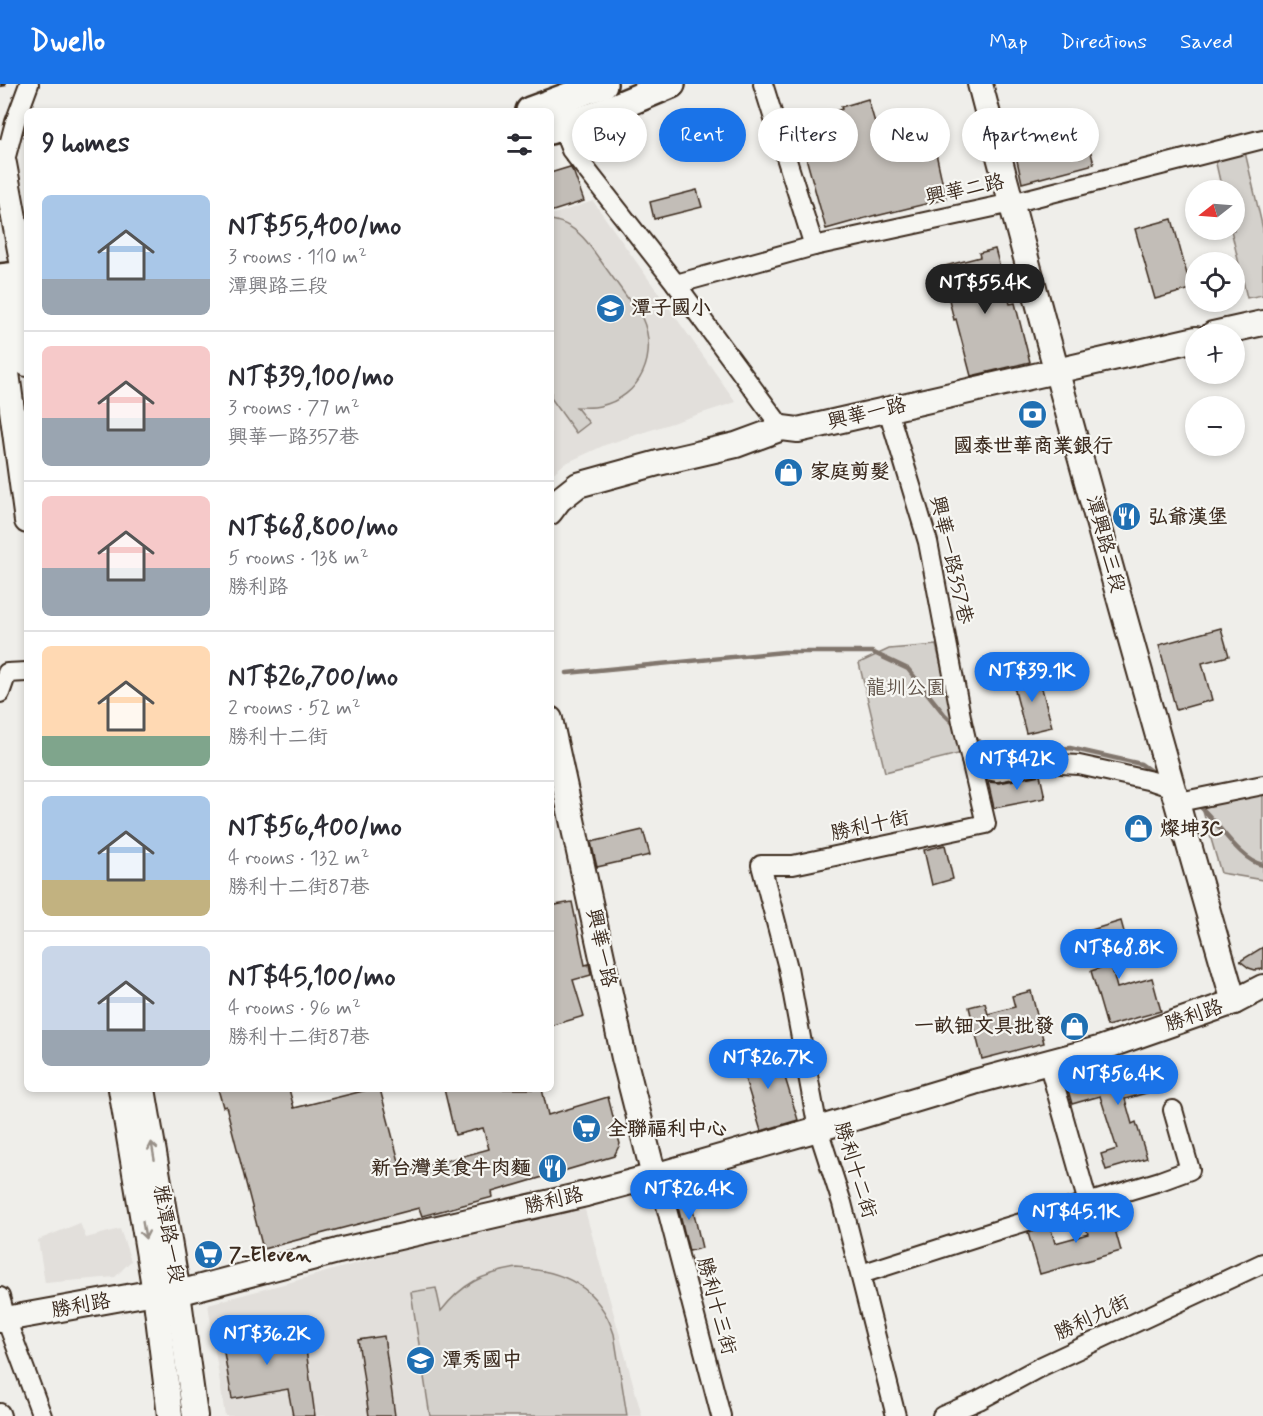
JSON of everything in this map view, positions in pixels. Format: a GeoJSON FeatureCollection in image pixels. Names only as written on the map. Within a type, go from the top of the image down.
{"type":"FeatureCollection","features":[{"type":"Feature","properties":{"kind":"main road"},"geometry":{"type":"LineString","coordinates":[[554,113],[603,84]]}},
{"type":"Feature","properties":{"kind":"main road"},"geometry":{"type":"LineString","coordinates":[[554,117],[597,115],[671,84]]}},
{"type":"Feature","properties":{"kind":"street"},"geometry":{"type":"LineString","coordinates":[[24,486],[9,308],[15,276],[23,266],[2,158],[29,84]]}},
{"type":"Feature","properties":{"kind":"street"},"geometry":{"type":"LineString","coordinates":[[763,84],[814,246]]}},
{"type":"Feature","properties":{"kind":"street","name":"潭興路三段"},"geometry":{"type":"LineString","coordinates":[[981,84],[1057,370],[1182,791],[1234,1002]]}},
{"type":"Feature","properties":{"kind":"street"},"geometry":{"type":"LineString","coordinates":[[554,126],[676,284],[782,428]]}},
{"type":"Feature","properties":{"kind":"street","name":"興華二路"},"geometry":{"type":"LineString","coordinates":[[676,284],[814,246],[1012,203],[1263,139]]}},
{"type":"Feature","properties":{"kind":"street"},"geometry":{"type":"LineString","coordinates":[[9,308],[24,355]]}},
{"type":"Feature","properties":{"kind":"street"},"geometry":{"type":"LineString","coordinates":[[1245,327],[1263,323]]}},
{"type":"Feature","properties":{"kind":"street","name":"興華一路"},"geometry":{"type":"LineString","coordinates":[[554,507],[578,485],[736,445],[782,428],[798,430],[1185,341]]}},
{"type":"Feature","properties":{"kind":"street","name":"興華一路357巷"},"geometry":{"type":"LineString","coordinates":[[888,410],[928,542],[971,760]]}},
{"type":"Feature","properties":{"kind":"street"},"geometry":{"type":"LineString","coordinates":[[0,693],[7,673],[24,672]]}},
{"type":"Feature","properties":{"kind":"street","name":"興華一路"},"geometry":{"type":"LineString","coordinates":[[554,737],[624,1058],[654,1176]]}},
{"type":"Feature","properties":{"kind":"street"},"geometry":{"type":"LineString","coordinates":[[971,760],[982,769],[997,772],[1044,763],[1079,765],[1152,781],[1182,791],[1263,785]]}},
{"type":"Feature","properties":{"kind":"street","name":"勝利十街"},"geometry":{"type":"LineString","coordinates":[[761,865],[793,865],[986,824],[971,760]]}},
{"type":"Feature","properties":{"kind":"street","name":"勝利十二街"},"geometry":{"type":"LineString","coordinates":[[761,865],[788,969],[818,1129],[843,1203],[896,1416]]}},
{"type":"Feature","properties":{"kind":"street","name":"勝利路"},"geometry":{"type":"LineString","coordinates":[[2,1312],[166,1293],[586,1194],[818,1129],[974,1082],[1102,1048],[1234,1002],[1263,987]]}},
{"type":"Feature","properties":{"kind":"street"},"geometry":{"type":"LineString","coordinates":[[1048,1062],[1089,1203]]}},
{"type":"Feature","properties":{"kind":"street","name":"雅潭路一段"},"geometry":{"type":"LineString","coordinates":[[122,1092],[195,1416]]}},
{"type":"Feature","properties":{"kind":"street","name":"雅潭路一段"},"geometry":{"type":"LineString","coordinates":[[143,1092],[166,1293],[170,1416]]}},
{"type":"Feature","properties":{"kind":"street"},"geometry":{"type":"LineString","coordinates":[[861,1274],[1190,1170],[1173,1110]]}},
{"type":"Feature","properties":{"kind":"street","name":"勝利十三街"},"geometry":{"type":"LineString","coordinates":[[654,1176],[659,1179],[721,1416]]}},
{"type":"Feature","properties":{"kind":"street","name":"勝利九街"},"geometry":{"type":"LineString","coordinates":[[942,1416],[979,1400],[1042,1366],[1263,1263]]}},
{"type":"Feature","properties":{"kind":"street"},"geometry":{"type":"LineString","coordinates":[[2,1312],[42,1416]]}},
{"type":"Feature","properties":{"kind":"shaded area","name":"潭子國小"},"geometry":{"type":"Polygon","coordinates":[[[593,201],[736,402],[605,445],[564,464],[554,472],[554,214],[593,201]]]}},
{"type":"Feature","properties":{"kind":"shaded area","name":"潭秀國中"},"geometry":{"type":"Polygon","coordinates":[[[582,1199],[642,1416],[225,1416],[208,1304],[582,1199]]]}},
{"type":"Feature","properties":{"kind":"shaded area"},"geometry":{"type":"Polygon","coordinates":[[[80,1223],[86,1238],[120,1229],[131,1261],[115,1277],[45,1283],[38,1240],[80,1223]]]}},
{"type":"Feature","properties":{"kind":"green space"},"geometry":{"type":"Polygon","coordinates":[[[1245,152],[1263,229],[1263,295],[1247,298],[1245,252],[1236,252],[1233,240],[1245,240],[1245,180],[1220,180],[1215,159],[1245,152]]]}},
{"type":"Feature","properties":{"kind":"green space"},"geometry":{"type":"Polygon","coordinates":[[[554,221],[571,227],[587,242],[642,318],[647,332],[647,360],[636,384],[614,401],[597,407],[576,407],[589,423],[576,433],[554,402],[554,221]]]}},
{"type":"Feature","properties":{"kind":"green space","name":"龍圳公園"},"geometry":{"type":"Polygon","coordinates":[[[936,645],[962,753],[885,772],[859,663],[889,649],[936,645]]]}},
{"type":"Feature","properties":{"kind":"green space"},"geometry":{"type":"Polygon","coordinates":[[[1262,791],[1263,880],[1221,873],[1202,808],[1262,791]]]}},
{"type":"Feature","properties":{"kind":"green space"},"geometry":{"type":"Polygon","coordinates":[[[517,1268],[534,1269],[564,1277],[578,1284],[599,1304],[614,1334],[627,1416],[430,1416],[411,1292],[436,1288],[441,1311],[457,1293],[474,1281],[493,1273],[517,1268]]]}},
{"type":"Feature","properties":{"kind":"building"},"geometry":{"type":"Polygon","coordinates":[[[868,99],[871,108],[870,162],[938,162],[946,199],[826,229],[807,162],[858,162],[858,108],[841,107],[868,99]]]}},
{"type":"Feature","properties":{"kind":"building"},"geometry":{"type":"Polygon","coordinates":[[[1017,162],[1093,162],[1094,164],[1022,183],[1017,162]]]}},
{"type":"Feature","properties":{"kind":"building"},"geometry":{"type":"Polygon","coordinates":[[[570,167],[584,201],[554,211],[554,172],[570,167]]]}},
{"type":"Feature","properties":{"kind":"building"},"geometry":{"type":"Polygon","coordinates":[[[697,190],[702,207],[654,219],[650,202],[697,190]]]}},
{"type":"Feature","properties":{"kind":"building"},"geometry":{"type":"Polygon","coordinates":[[[1172,219],[1185,267],[1185,291],[1155,299],[1135,229],[1172,219]]]}},
{"type":"Feature","properties":{"kind":"building"},"geometry":{"type":"Polygon","coordinates":[[[995,249],[1010,304],[1015,303],[1030,362],[971,376],[941,267],[980,257],[979,253],[995,249]]]}},
{"type":"Feature","properties":{"kind":"building"},"geometry":{"type":"Polygon","coordinates":[[[1221,628],[1229,656],[1202,663],[1212,700],[1176,710],[1159,645],[1221,628]]]}},
{"type":"Feature","properties":{"kind":"building"},"geometry":{"type":"Polygon","coordinates":[[[1038,673],[1052,727],[1026,733],[1012,679],[1038,673]]]}},
{"type":"Feature","properties":{"kind":"building"},"geometry":{"type":"Polygon","coordinates":[[[1040,775],[1045,798],[994,808],[988,782],[999,783],[1040,775]]]}},
{"type":"Feature","properties":{"kind":"building"},"geometry":{"type":"Polygon","coordinates":[[[643,830],[650,855],[597,867],[591,842],[643,830]]]}},
{"type":"Feature","properties":{"kind":"building"},"geometry":{"type":"Polygon","coordinates":[[[945,845],[953,879],[932,885],[924,850],[945,845]]]}},
{"type":"Feature","properties":{"kind":"building"},"geometry":{"type":"Polygon","coordinates":[[[572,902],[585,965],[589,964],[591,975],[573,980],[584,1016],[554,1025],[554,905],[572,902]]]}},
{"type":"Feature","properties":{"kind":"building"},"geometry":{"type":"Polygon","coordinates":[[[1121,921],[1129,950],[1109,957],[1117,988],[1152,978],[1161,1011],[1107,1026],[1091,971],[1100,968],[1088,931],[1121,921]]]}},
{"type":"Feature","properties":{"kind":"building"},"geometry":{"type":"Polygon","coordinates":[[[1263,947],[1263,969],[1249,968],[1240,961],[1263,947]]]}},
{"type":"Feature","properties":{"kind":"building"},"geometry":{"type":"Polygon","coordinates":[[[1031,991],[1044,1043],[982,1059],[969,1007],[985,1003],[988,1014],[1015,1007],[1012,996],[1031,991]]]}},
{"type":"Feature","properties":{"kind":"building"},"geometry":{"type":"Polygon","coordinates":[[[776,1048],[798,1120],[761,1131],[739,1059],[776,1048]]]}},
{"type":"Feature","properties":{"kind":"building"},"geometry":{"type":"Polygon","coordinates":[[[1147,1057],[1157,1090],[1125,1099],[1132,1124],[1136,1122],[1147,1158],[1106,1170],[1101,1154],[1117,1149],[1100,1096],[1072,1104],[1066,1083],[1147,1057]]]}},
{"type":"Feature","properties":{"kind":"building"},"geometry":{"type":"Polygon","coordinates":[[[219,1092],[290,1092],[294,1108],[359,1092],[381,1092],[402,1173],[489,1149],[483,1128],[455,1135],[445,1092],[543,1092],[548,1115],[608,1097],[620,1144],[614,1156],[492,1192],[493,1197],[422,1216],[419,1208],[263,1249],[226,1106],[223,1107],[219,1092]]]}},
{"type":"Feature","properties":{"kind":"building"},"geometry":{"type":"Polygon","coordinates":[[[689,1192],[702,1248],[689,1251],[675,1195],[689,1192]]]}},
{"type":"Feature","properties":{"kind":"building"},"geometry":{"type":"Polygon","coordinates":[[[1109,1208],[1121,1251],[1040,1274],[1028,1233],[1050,1226],[1055,1243],[1088,1234],[1083,1216],[1109,1208]]]}},
{"type":"Feature","properties":{"kind":"building"},"geometry":{"type":"Polygon","coordinates":[[[268,1321],[273,1347],[305,1342],[315,1416],[293,1416],[288,1389],[232,1399],[220,1329],[268,1321]]]}},
{"type":"Feature","properties":{"kind":"building"},"geometry":{"type":"Polygon","coordinates":[[[384,1336],[395,1416],[369,1416],[358,1340],[384,1336]]]}},
{"type":"Feature","properties":{"kind":"waterway"},"geometry":{"type":"LineString","coordinates":[[567,673],[784,652],[872,652],[908,669],[956,726]]}},
{"type":"Feature","properties":{"kind":"waterway"},"geometry":{"type":"LineString","coordinates":[[972,738],[1006,756],[1070,748],[1141,764],[1155,774]]}},
{"type":"Feature","properties":{"kind":"waterway"},"geometry":{"type":"LineString","coordinates":[[1196,803],[1245,856],[1263,865]]}},
{"type":"Feature","properties":{"kind":"railway"},"geometry":{"type":"LineString","coordinates":[[0,85],[6,84]]}},
{"type":"Feature","properties":{"kind":"place","name":"潭子國小"},"geometry":{"type":"Point","coordinates":[610,308]}},
{"type":"Feature","properties":{"kind":"place","name":"國泰世華商業銀行"},"geometry":{"type":"Point","coordinates":[1033,415]}},
{"type":"Feature","properties":{"kind":"place","name":"家庭剪髮"},"geometry":{"type":"Point","coordinates":[789,472]}},
{"type":"Feature","properties":{"kind":"place","name":"弘爺漢堡"},"geometry":{"type":"Point","coordinates":[1127,517]}},
{"type":"Feature","properties":{"kind":"place","name":"燦坤3C"},"geometry":{"type":"Point","coordinates":[1139,829]}},
{"type":"Feature","properties":{"kind":"place","name":"一畝钿文具批發"},"geometry":{"type":"Point","coordinates":[1075,1026]}},
{"type":"Feature","properties":{"kind":"place","name":"全聯福利中心"},"geometry":{"type":"Point","coordinates":[586,1129]}},
{"type":"Feature","properties":{"kind":"place","name":"新台灣美食牛肉麵"},"geometry":{"type":"Point","coordinates":[552,1168]}},
{"type":"Feature","properties":{"kind":"place","name":"7-Eleven"},"geometry":{"type":"Point","coordinates":[208,1255]}},
{"type":"Feature","properties":{"kind":"place","name":"潭秀國中"},"geometry":{"type":"Point","coordinates":[421,1360]}}]}
